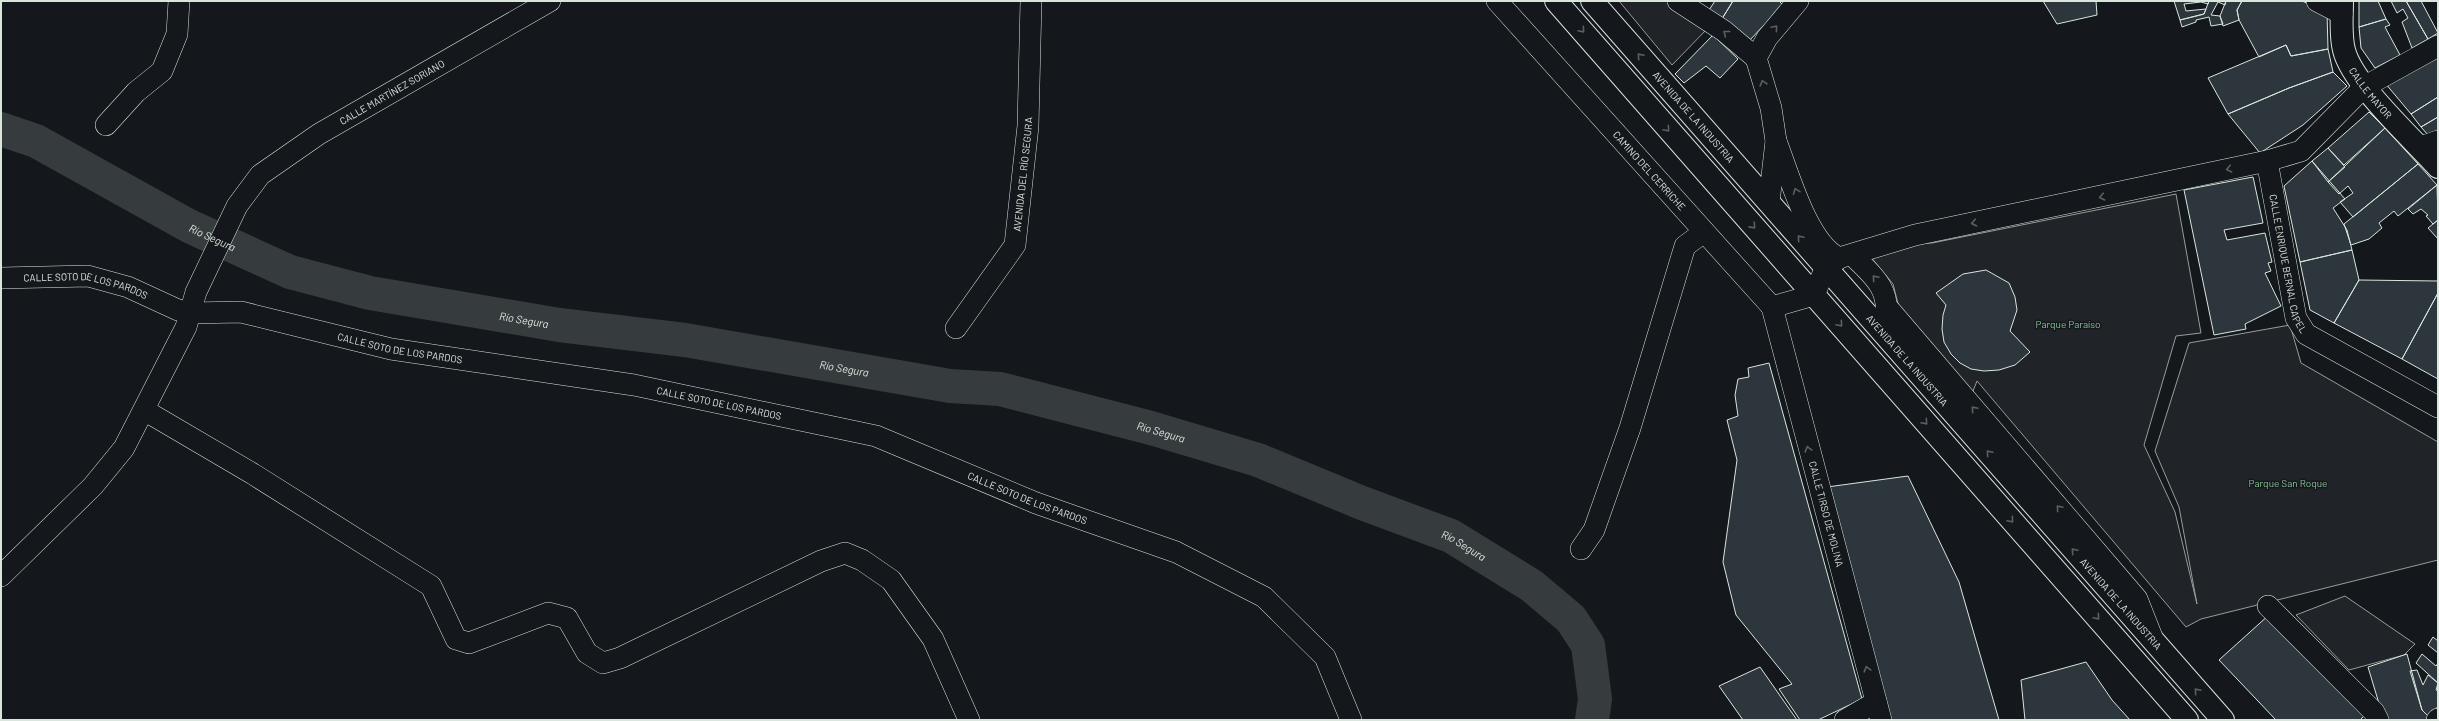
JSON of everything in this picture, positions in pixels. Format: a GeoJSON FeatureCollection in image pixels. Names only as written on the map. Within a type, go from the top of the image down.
{"type":"FeatureCollection","features":[{"type":"Feature","properties":{"kind":"main road"},"geometry":{"type":"LineString","coordinates":[[1556,1],[2185,719]]}},
{"type":"Feature","properties":{"kind":"main road","name":"AVENIDA DE LA INDUSTRIA"},"geometry":{"type":"LineString","coordinates":[[1592,1],[1769,202],[1839,260],[1882,332],[2223,720]]}},
{"type":"Feature","properties":{"kind":"main road","name":"CALLE MAYOR"},"geometry":{"type":"LineString","coordinates":[[2342,8],[2344,50],[2349,64],[2364,87],[2429,144],[2438,168]]}},
{"type":"Feature","properties":{"kind":"street"},"geometry":{"type":"LineString","coordinates":[[106,125],[136,92],[162,71],[177,34],[179,1]]}},
{"type":"Feature","properties":{"kind":"street","name":"CALLE MARTÍNEZ SORIANO"},"geometry":{"type":"LineString","coordinates":[[1,576],[93,486],[124,448],[192,313],[196,292],[240,201],[260,175],[319,134],[550,1]]}},
{"type":"Feature","properties":{"kind":"street","name":"AVENIDA DEL RÍO SEGURA"},"geometry":{"type":"LineString","coordinates":[[956,328],[1015,244],[1028,126],[1031,1]]}},
{"type":"Feature","properties":{"kind":"street","name":"CAMINO DEL CERRICHE"},"geometry":{"type":"LineString","coordinates":[[1497,1],[1772,307]]}},
{"type":"Feature","properties":{"kind":"street"},"geometry":{"type":"LineString","coordinates":[[1678,1],[1704,8],[1756,58],[1771,108],[1776,141],[1805,215],[1824,247],[1839,260],[1879,282],[1886,296],[1888,308],[1882,332]]}},
{"type":"Feature","properties":{"kind":"street"},"geometry":{"type":"LineString","coordinates":[[1756,58],[1767,38],[1798,1]]}},
{"type":"Feature","properties":{"kind":"street"},"geometry":{"type":"LineString","coordinates":[[2317,1],[2342,8]]}},
{"type":"Feature","properties":{"kind":"street"},"geometry":{"type":"LineString","coordinates":[[1772,307],[1814,295],[1839,260],[1915,235],[2267,161],[2301,151],[2364,87],[2438,46]]}},
{"type":"Feature","properties":{"kind":"street"},"geometry":{"type":"LineString","coordinates":[[1769,202],[1776,141]]}},
{"type":"Feature","properties":{"kind":"street","name":"CALLE ENRIQUE BERNAL CAPEL"},"geometry":{"type":"LineString","coordinates":[[2267,161],[2296,318],[2306,334],[2438,407]]}},
{"type":"Feature","properties":{"kind":"street"},"geometry":{"type":"LineString","coordinates":[[1581,549],[1594,530],[1630,428],[1685,246],[1704,232]]}},
{"type":"Feature","properties":{"kind":"street","name":"CALLE SOTO DE LOS PARDOS"},"geometry":{"type":"LineString","coordinates":[[1,278],[88,276],[128,287],[178,310],[192,313],[241,312],[391,349],[634,385],[876,436],[1036,503],[1176,552],[1264,597],[1325,657],[1351,720]]}},
{"type":"Feature","properties":{"kind":"street","name":"CALLE TIRSO DE MOLINA"},"geometry":{"type":"LineString","coordinates":[[1772,307],[1878,711]]}},
{"type":"Feature","properties":{"kind":"street"},"geometry":{"type":"LineString","coordinates":[[1888,308],[2137,599],[2154,641]]}},
{"type":"Feature","properties":{"kind":"street"},"geometry":{"type":"LineString","coordinates":[[144,410],[253,474],[431,586],[456,639],[469,643],[548,612],[567,618],[587,653],[603,663],[620,658],[821,561],[845,553],[862,560],[891,580],[933,639],[969,720]]}},
{"type":"Feature","properties":{"kind":"street"},"geometry":{"type":"LineString","coordinates":[[2268,606],[2374,712],[2378,720]]}},
{"type":"Feature","properties":{"kind":"street"},"geometry":{"type":"LineString","coordinates":[[1845,720],[1878,711]]}},
{"type":"Feature","properties":{"kind":"green space"},"geometry":{"type":"Polygon","coordinates":[[[1619,1],[1670,1],[1709,27],[1672,65],[1619,1]]]}},
{"type":"Feature","properties":{"kind":"green space"},"geometry":{"type":"Polygon","coordinates":[[[2176,194],[2201,333],[2176,336],[2144,445],[2175,512],[2197,604],[2179,507],[2155,451],[2189,343],[2290,325],[2301,363],[2438,442],[2438,560],[2201,619],[2186,627],[1977,381],[1971,396],[1901,315],[1893,284],[1870,256],[1902,244],[1932,243],[2176,194]]]}},
{"type":"Feature","properties":{"kind":"green space"},"geometry":{"type":"Polygon","coordinates":[[[2345,596],[2415,644],[2404,655],[2349,670],[2296,615],[2345,596]]]}},
{"type":"Feature","properties":{"kind":"building"},"geometry":{"type":"Polygon","coordinates":[[[1715,1],[1733,1],[1720,22],[1707,13],[1715,1]]]}},
{"type":"Feature","properties":{"kind":"building"},"geometry":{"type":"Polygon","coordinates":[[[1733,1],[1779,1],[1783,5],[1748,42],[1720,22],[1733,1]]]}},
{"type":"Feature","properties":{"kind":"building"},"geometry":{"type":"Polygon","coordinates":[[[2043,1],[2096,1],[2097,15],[2057,24],[2043,1]]]}},
{"type":"Feature","properties":{"kind":"building"},"geometry":{"type":"Polygon","coordinates":[[[2174,1],[2209,1],[2208,4],[2201,2],[2184,4],[2186,11],[2206,9],[2204,14],[2180,20],[2174,1]]]}},
{"type":"Feature","properties":{"kind":"building"},"geometry":{"type":"Polygon","coordinates":[[[2209,1],[2226,1],[2225,5],[2218,2],[2211,15],[2220,16],[2223,24],[2211,26],[2209,17],[2196,20],[2196,22],[2182,27],[2180,20],[2204,14],[2209,1]]]}},
{"type":"Feature","properties":{"kind":"building"},"geometry":{"type":"Polygon","coordinates":[[[2226,1],[2242,1],[2237,10],[2239,20],[2223,26],[2220,16],[2226,1]]]}},
{"type":"Feature","properties":{"kind":"building"},"geometry":{"type":"Polygon","coordinates":[[[2242,1],[2302,1],[2327,12],[2328,49],[2291,56],[2286,45],[2259,57],[2239,20],[2237,10],[2242,1]]]}},
{"type":"Feature","properties":{"kind":"building"},"geometry":{"type":"Polygon","coordinates":[[[2359,1],[2378,1],[2386,19],[2359,27],[2359,1]]]}},
{"type":"Feature","properties":{"kind":"building"},"geometry":{"type":"Polygon","coordinates":[[[2391,1],[2406,1],[2428,39],[2412,48],[2402,22],[2408,18],[2403,9],[2397,13],[2391,1]]]}},
{"type":"Feature","properties":{"kind":"building"},"geometry":{"type":"Polygon","coordinates":[[[2406,1],[2421,1],[2438,33],[2428,39],[2406,1]]]}},
{"type":"Feature","properties":{"kind":"building"},"geometry":{"type":"Polygon","coordinates":[[[2386,19],[2390,25],[2385,27],[2400,55],[2375,68],[2361,48],[2359,27],[2386,19]]]}},
{"type":"Feature","properties":{"kind":"building"},"geometry":{"type":"Polygon","coordinates":[[[1713,35],[1738,59],[1720,78],[1706,66],[1684,83],[1675,74],[1713,35]]]}},
{"type":"Feature","properties":{"kind":"building"},"geometry":{"type":"Polygon","coordinates":[[[2286,45],[2291,56],[2328,49],[2333,72],[2289,88],[2228,114],[2208,78],[2286,45]]]}},
{"type":"Feature","properties":{"kind":"building"},"geometry":{"type":"Polygon","coordinates":[[[2438,54],[2438,97],[2411,114],[2385,83],[2438,54]]]}},
{"type":"Feature","properties":{"kind":"building"},"geometry":{"type":"Polygon","coordinates":[[[2333,72],[2347,86],[2303,125],[2260,153],[2228,114],[2289,88],[2333,72]]]}},
{"type":"Feature","properties":{"kind":"building"},"geometry":{"type":"Polygon","coordinates":[[[2438,97],[2438,117],[2421,127],[2411,114],[2438,97]]]}},
{"type":"Feature","properties":{"kind":"building"},"geometry":{"type":"Polygon","coordinates":[[[2369,112],[2385,128],[2344,165],[2328,148],[2369,112]]]}},
{"type":"Feature","properties":{"kind":"building"},"geometry":{"type":"Polygon","coordinates":[[[2438,117],[2438,132],[2428,135],[2421,127],[2438,117]]]}},
{"type":"Feature","properties":{"kind":"building"},"geometry":{"type":"Polygon","coordinates":[[[2385,128],[2418,164],[2353,217],[2340,202],[2353,193],[2348,186],[2339,194],[2328,182],[2385,128]]]}},
{"type":"Feature","properties":{"kind":"building"},"geometry":{"type":"Polygon","coordinates":[[[2328,148],[2345,167],[2328,182],[2312,161],[2328,148]]]}},
{"type":"Feature","properties":{"kind":"building"},"geometry":{"type":"Polygon","coordinates":[[[2312,161],[2345,199],[2333,208],[2347,230],[2352,250],[2300,262],[2284,186],[2312,161]]]}},
{"type":"Feature","properties":{"kind":"building"},"geometry":{"type":"Polygon","coordinates":[[[2418,164],[2437,185],[2398,216],[2394,211],[2379,223],[2382,228],[2369,239],[2351,245],[2344,224],[2418,164]]]}},
{"type":"Feature","properties":{"kind":"building"},"geometry":{"type":"Polygon","coordinates":[[[2253,177],[2263,223],[2224,230],[2227,240],[2265,233],[2272,262],[2268,263],[2271,271],[2265,273],[2281,306],[2245,324],[2246,329],[2214,335],[2184,190],[2253,177]]]}},
{"type":"Feature","properties":{"kind":"building"},"geometry":{"type":"Polygon","coordinates":[[[2437,185],[2438,220],[2433,224],[2426,216],[2428,215],[2421,209],[2413,214],[2408,209],[2437,185]]]}},
{"type":"Feature","properties":{"kind":"building"},"geometry":{"type":"Polygon","coordinates":[[[2438,220],[2438,239],[2428,228],[2438,220]]]}},
{"type":"Feature","properties":{"kind":"building"},"geometry":{"type":"Polygon","coordinates":[[[2352,250],[2359,280],[2334,323],[2310,310],[2300,262],[2352,250]]]}},
{"type":"Feature","properties":{"kind":"building"},"geometry":{"type":"Polygon","coordinates":[[[1986,270],[2009,283],[2015,297],[2017,310],[2010,331],[2030,352],[2015,365],[1999,370],[1984,371],[1971,369],[1960,363],[1951,354],[1944,342],[1942,329],[1943,315],[1946,305],[1936,293],[1963,274],[1986,270]]]}},
{"type":"Feature","properties":{"kind":"building"},"geometry":{"type":"Polygon","coordinates":[[[2359,280],[2438,281],[2438,293],[2402,359],[2334,323],[2359,280]]]}},
{"type":"Feature","properties":{"kind":"building"},"geometry":{"type":"Polygon","coordinates":[[[2438,293],[2438,379],[2402,359],[2438,293]]]}},
{"type":"Feature","properties":{"kind":"building"},"geometry":{"type":"Polygon","coordinates":[[[1769,363],[1862,699],[1818,720],[1800,720],[1779,689],[1792,684],[1736,615],[1723,562],[1737,460],[1727,420],[1738,416],[1735,395],[1738,379],[1749,377],[1748,368],[1769,363]]]}},
{"type":"Feature","properties":{"kind":"building"},"geometry":{"type":"Polygon","coordinates":[[[1908,476],[1959,582],[1999,720],[1888,720],[1827,487],[1908,476]]]}},
{"type":"Feature","properties":{"kind":"building"},"geometry":{"type":"Polygon","coordinates":[[[2270,614],[2366,714],[2360,720],[2276,720],[2219,660],[2270,614]]]}},
{"type":"Feature","properties":{"kind":"building"},"geometry":{"type":"Polygon","coordinates":[[[2433,637],[2438,641],[2438,653],[2428,645],[2433,637]]]}},
{"type":"Feature","properties":{"kind":"building"},"geometry":{"type":"Polygon","coordinates":[[[2407,654],[2422,710],[2430,718],[2427,720],[2384,720],[2368,667],[2407,654]]]}},
{"type":"Feature","properties":{"kind":"building"},"geometry":{"type":"Polygon","coordinates":[[[2422,654],[2436,666],[2438,663],[2438,683],[2416,663],[2422,654]]]}},
{"type":"Feature","properties":{"kind":"building"},"geometry":{"type":"Polygon","coordinates":[[[2086,662],[2112,700],[2130,720],[2025,720],[2021,680],[2086,662]]]}},
{"type":"Feature","properties":{"kind":"building"},"geometry":{"type":"Polygon","coordinates":[[[1760,667],[1797,720],[1743,720],[1719,686],[1760,667]]]}},
{"type":"Feature","properties":{"kind":"building"},"geometry":{"type":"Polygon","coordinates":[[[2417,670],[2423,685],[2428,675],[2438,683],[2436,690],[2438,691],[2438,706],[2430,718],[2422,710],[2410,671],[2417,670]]]}},
{"type":"Feature","properties":{"kind":"waterway","name":"Río Segura"},"geometry":{"type":"LineString","coordinates":[[1,129],[36,141],[189,226],[290,272],[370,293],[559,325],[685,340],[950,386],[1000,389],[1151,428],[1258,460],[1362,503],[1451,536],[1532,586],[1571,619],[1588,645],[1595,699],[1592,720]]}},
{"type":"Feature","properties":{"kind":"park label","name":"Parque Paraíso"},"geometry":{"type":"Point","coordinates":[2068,324]}},
{"type":"Feature","properties":{"kind":"park label","name":"Parque San Roque"},"geometry":{"type":"Point","coordinates":[2288,483]}}]}
